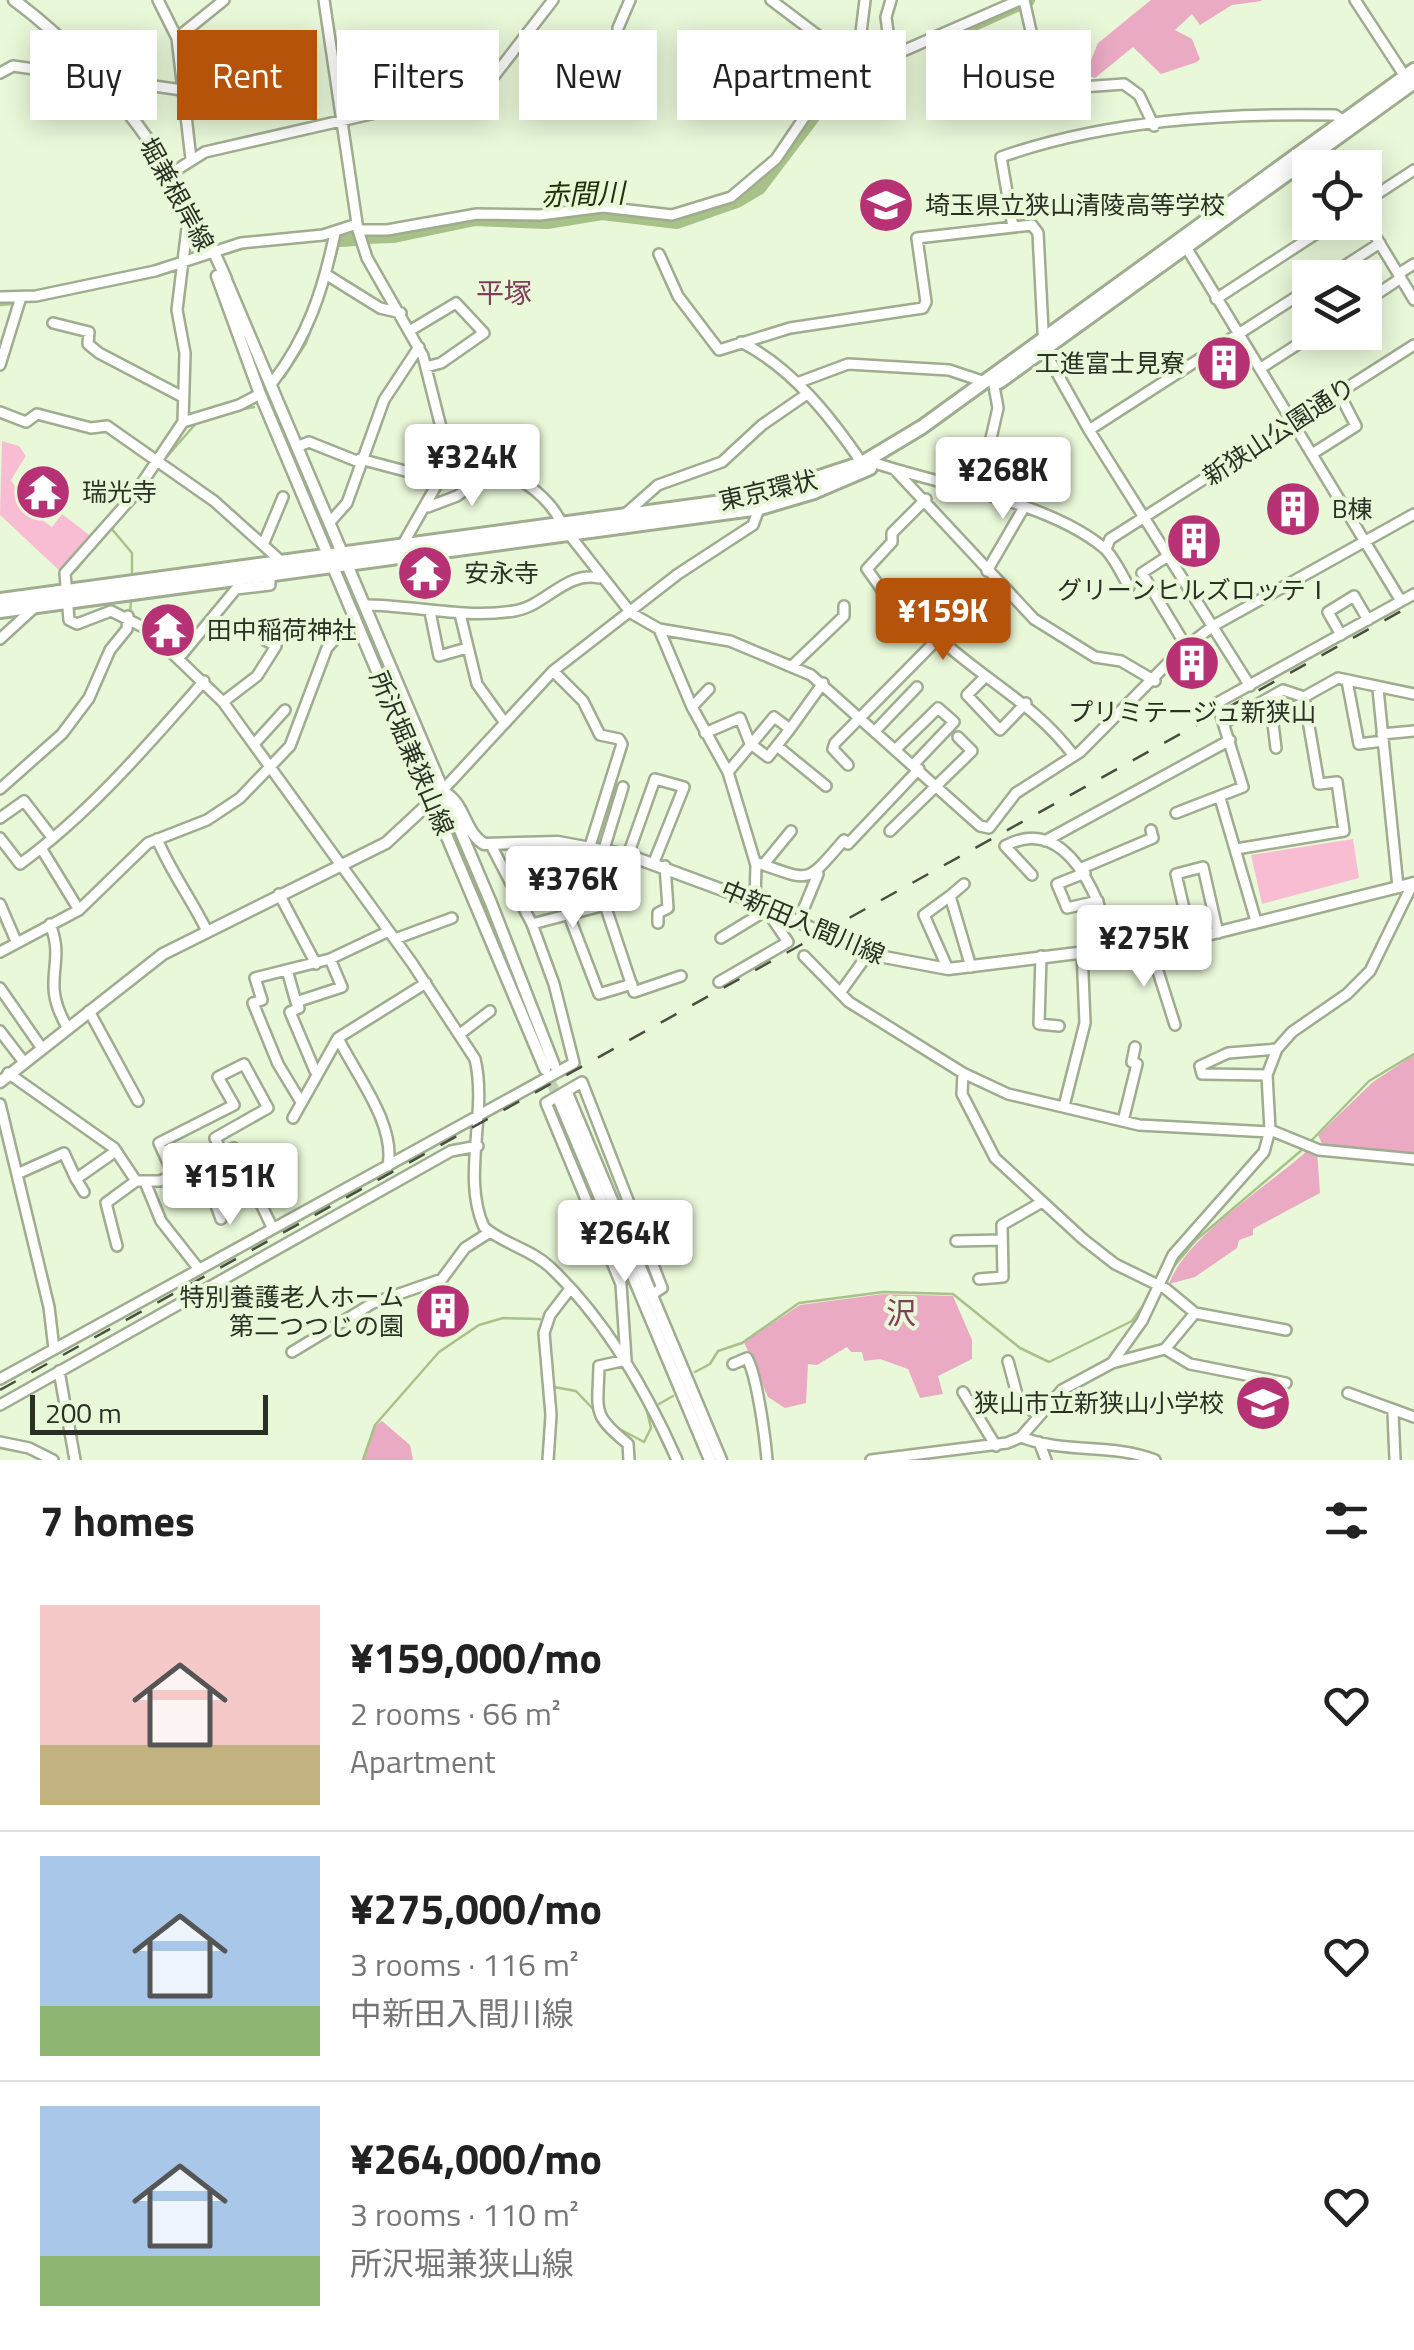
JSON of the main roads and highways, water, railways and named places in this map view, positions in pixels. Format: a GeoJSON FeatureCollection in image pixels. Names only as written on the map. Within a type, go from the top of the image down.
{"type":"FeatureCollection","features":[{"type":"Feature","properties":{"kind":"highway","name":"東京環状"},"geometry":{"type":"LineString","coordinates":[[0,611],[36,606],[65,595],[282,562],[339,559],[814,492],[878,464],[1344,121],[1411,78]]}},
{"type":"Feature","properties":{"kind":"highway","name":"東京環状"},"geometry":{"type":"LineString","coordinates":[[1045,343],[1186,247],[1411,78]]}},
{"type":"Feature","properties":{"kind":"highway","name":"東京環状"},"geometry":{"type":"LineString","coordinates":[[0,600],[270,574],[404,544],[565,528],[623,516],[759,502],[862,463],[990,384]]}},
{"type":"Feature","properties":{"kind":"main road","name":"堀兼根岸線"},"geometry":{"type":"LineString","coordinates":[[14,0],[101,80],[170,174],[272,383],[330,522],[339,559]]}},
{"type":"Feature","properties":{"kind":"main road","name":"堀兼根岸線"},"geometry":{"type":"LineString","coordinates":[[220,274],[260,394],[339,559]]}},
{"type":"Feature","properties":{"kind":"main road","name":"堀兼根岸線"},"geometry":{"type":"LineString","coordinates":[[220,274],[297,463]]}},
{"type":"Feature","properties":{"kind":"main road","name":"所沢堀兼狭山線"},"geometry":{"type":"LineString","coordinates":[[339,559],[364,604],[471,858],[550,1067]]}},
{"type":"Feature","properties":{"kind":"main road","name":"所沢堀兼狭山線"},"geometry":{"type":"LineString","coordinates":[[339,559],[355,617],[550,1067]]}},
{"type":"Feature","properties":{"kind":"main road"},"geometry":{"type":"LineString","coordinates":[[4,1078],[163,954],[206,929],[386,844],[442,790],[460,805],[476,839],[490,845]]}},
{"type":"Feature","properties":{"kind":"main road","name":"中新田入間川線"},"geometry":{"type":"LineString","coordinates":[[490,845],[558,842],[628,855],[756,902],[868,954],[948,968],[1191,939],[1413,883]]}},
{"type":"Feature","properties":{"kind":"main road"},"geometry":{"type":"LineString","coordinates":[[471,858],[490,845]]}},
{"type":"Feature","properties":{"kind":"main road"},"geometry":{"type":"LineString","coordinates":[[484,908],[550,1067]]}},
{"type":"Feature","properties":{"kind":"main road"},"geometry":{"type":"LineString","coordinates":[[563,1097],[710,1460]]}},
{"type":"Feature","properties":{"kind":"main road"},"geometry":{"type":"LineString","coordinates":[[646,1296],[721,1460]]}},
{"type":"Feature","properties":{"kind":"waterway","name":"赤間川"},"geometry":{"type":"LineString","coordinates":[[961,30],[1028,0]]}},
{"type":"Feature","properties":{"kind":"waterway","name":"赤間川"},"geometry":{"type":"LineString","coordinates":[[365,237],[394,236],[475,219],[547,222],[602,213],[677,222],[737,201],[759,188],[811,120]]}},
{"type":"Feature","properties":{"kind":"waterway","name":"赤間川"},"geometry":{"type":"LineString","coordinates":[[340,240],[356,239]]}},
{"type":"Feature","properties":{"kind":"waterway"},"geometry":{"type":"LineString","coordinates":[[316,240],[327,240]]}},
{"type":"Feature","properties":{"kind":"waterway","name":"赤間川"},"geometry":{"type":"LineString","coordinates":[[331,271],[340,240]]}},
{"type":"Feature","properties":{"kind":"waterway"},"geometry":{"type":"LineString","coordinates":[[226,254],[248,247]]}},
{"type":"Feature","properties":{"kind":"waterway"},"geometry":{"type":"LineString","coordinates":[[144,278],[180,269]]}},
{"type":"Feature","properties":{"kind":"waterway","name":"赤間川"},"geometry":{"type":"LineString","coordinates":[[284,377],[306,343],[329,279]]}},
{"type":"Feature","properties":{"kind":"waterway"},"geometry":{"type":"LineString","coordinates":[[21,303],[38,300]]}},
{"type":"Feature","properties":{"kind":"waterway"},"geometry":{"type":"LineString","coordinates":[[0,305],[13,304]]}},
{"type":"Feature","properties":{"kind":"waterway","name":"赤間川"},"geometry":{"type":"LineString","coordinates":[[239,410],[254,407]]}},
{"type":"Feature","properties":{"kind":"waterway","name":"赤間川"},"geometry":{"type":"LineString","coordinates":[[164,460],[198,421]]}},
{"type":"Feature","properties":{"kind":"waterway","name":"赤間川"},"geometry":{"type":"LineString","coordinates":[[76,570],[160,466]]}},
{"type":"Feature","properties":{"kind":"waterway"},"geometry":{"type":"LineString","coordinates":[[111,528],[132,553],[132,572]]}},
{"type":"Feature","properties":{"kind":"waterway"},"geometry":{"type":"LineString","coordinates":[[130,612],[131,601]]}},
{"type":"Feature","properties":{"kind":"waterway","name":"赤間川"},"geometry":{"type":"LineString","coordinates":[[0,645],[32,616]]}},
{"type":"Feature","properties":{"kind":"waterway"},"geometry":{"type":"LineString","coordinates":[[1309,1143],[1369,1081],[1414,1054]]}},
{"type":"Feature","properties":{"kind":"waterway"},"geometry":{"type":"LineString","coordinates":[[1170,1271],[1196,1240],[1303,1149]]}},
{"type":"Feature","properties":{"kind":"waterway"},"geometry":{"type":"LineString","coordinates":[[695,1372],[710,1364],[718,1351],[742,1343],[799,1303],[883,1292],[953,1294],[1020,1348],[1049,1362],[1132,1321],[1144,1304]]}},
{"type":"Feature","properties":{"kind":"waterway"},"geometry":{"type":"LineString","coordinates":[[363,1460],[375,1425],[439,1352],[479,1325],[503,1318],[540,1319]]}},
{"type":"Feature","properties":{"kind":"waterway"},"geometry":{"type":"LineString","coordinates":[[554,1387],[576,1391],[593,1409]]}},
{"type":"Feature","properties":{"kind":"waterway"},"geometry":{"type":"LineString","coordinates":[[659,1404],[673,1396]]}},
{"type":"Feature","properties":{"kind":"waterway"},"geometry":{"type":"LineString","coordinates":[[614,1426],[644,1442],[651,1428],[647,1411]]}},
{"type":"Feature","properties":{"kind":"tunnel"},"geometry":{"type":"LineString","coordinates":[[295,464],[311,502]]}},
{"type":"Feature","properties":{"kind":"tunnel"},"geometry":{"type":"LineString","coordinates":[[373,638],[486,908]]}},
{"type":"Feature","properties":{"kind":"tunnel"},"geometry":{"type":"LineString","coordinates":[[545,1069],[559,1100]]}},
{"type":"Feature","properties":{"kind":"railway"},"geometry":{"type":"LineString","coordinates":[[0,1390],[1414,604]]}},
{"type":"Feature","properties":{"kind":"place","name":"埼玉県立狭山清陵高等学校"},"geometry":{"type":"Point","coordinates":[886,205]}},
{"type":"Feature","properties":{"kind":"place","name":"工進富士見寮"},"geometry":{"type":"Point","coordinates":[1224,363]}},
{"type":"Feature","properties":{"kind":"place","name":"瑞光寺"},"geometry":{"type":"Point","coordinates":[43,492]}},
{"type":"Feature","properties":{"kind":"place","name":"B棟"},"geometry":{"type":"Point","coordinates":[1293,509]}},
{"type":"Feature","properties":{"kind":"place","name":"グリーンヒルズロッテⅠ"},"geometry":{"type":"Point","coordinates":[1194,541]}},
{"type":"Feature","properties":{"kind":"place","name":"安永寺"},"geometry":{"type":"Point","coordinates":[425,573]}},
{"type":"Feature","properties":{"kind":"place","name":"田中稲荷神社"},"geometry":{"type":"Point","coordinates":[168,630]}},
{"type":"Feature","properties":{"kind":"place","name":"プリミテージュ新狭山"},"geometry":{"type":"Point","coordinates":[1192,663]}},
{"type":"Feature","properties":{"kind":"place","name":"特別養護老人ホーム 第二つつじの園"},"geometry":{"type":"Point","coordinates":[443,1311]}},
{"type":"Feature","properties":{"kind":"place","name":"狭山市立新狭山小学校"},"geometry":{"type":"Point","coordinates":[1263,1403]}},
{"type":"Feature","properties":{"kind":"district","name":"平塚"},"geometry":{"type":"Point","coordinates":[504,293]}},
{"type":"Feature","properties":{"kind":"district","name":"沢"},"geometry":{"type":"Point","coordinates":[901,1314]}}]}
